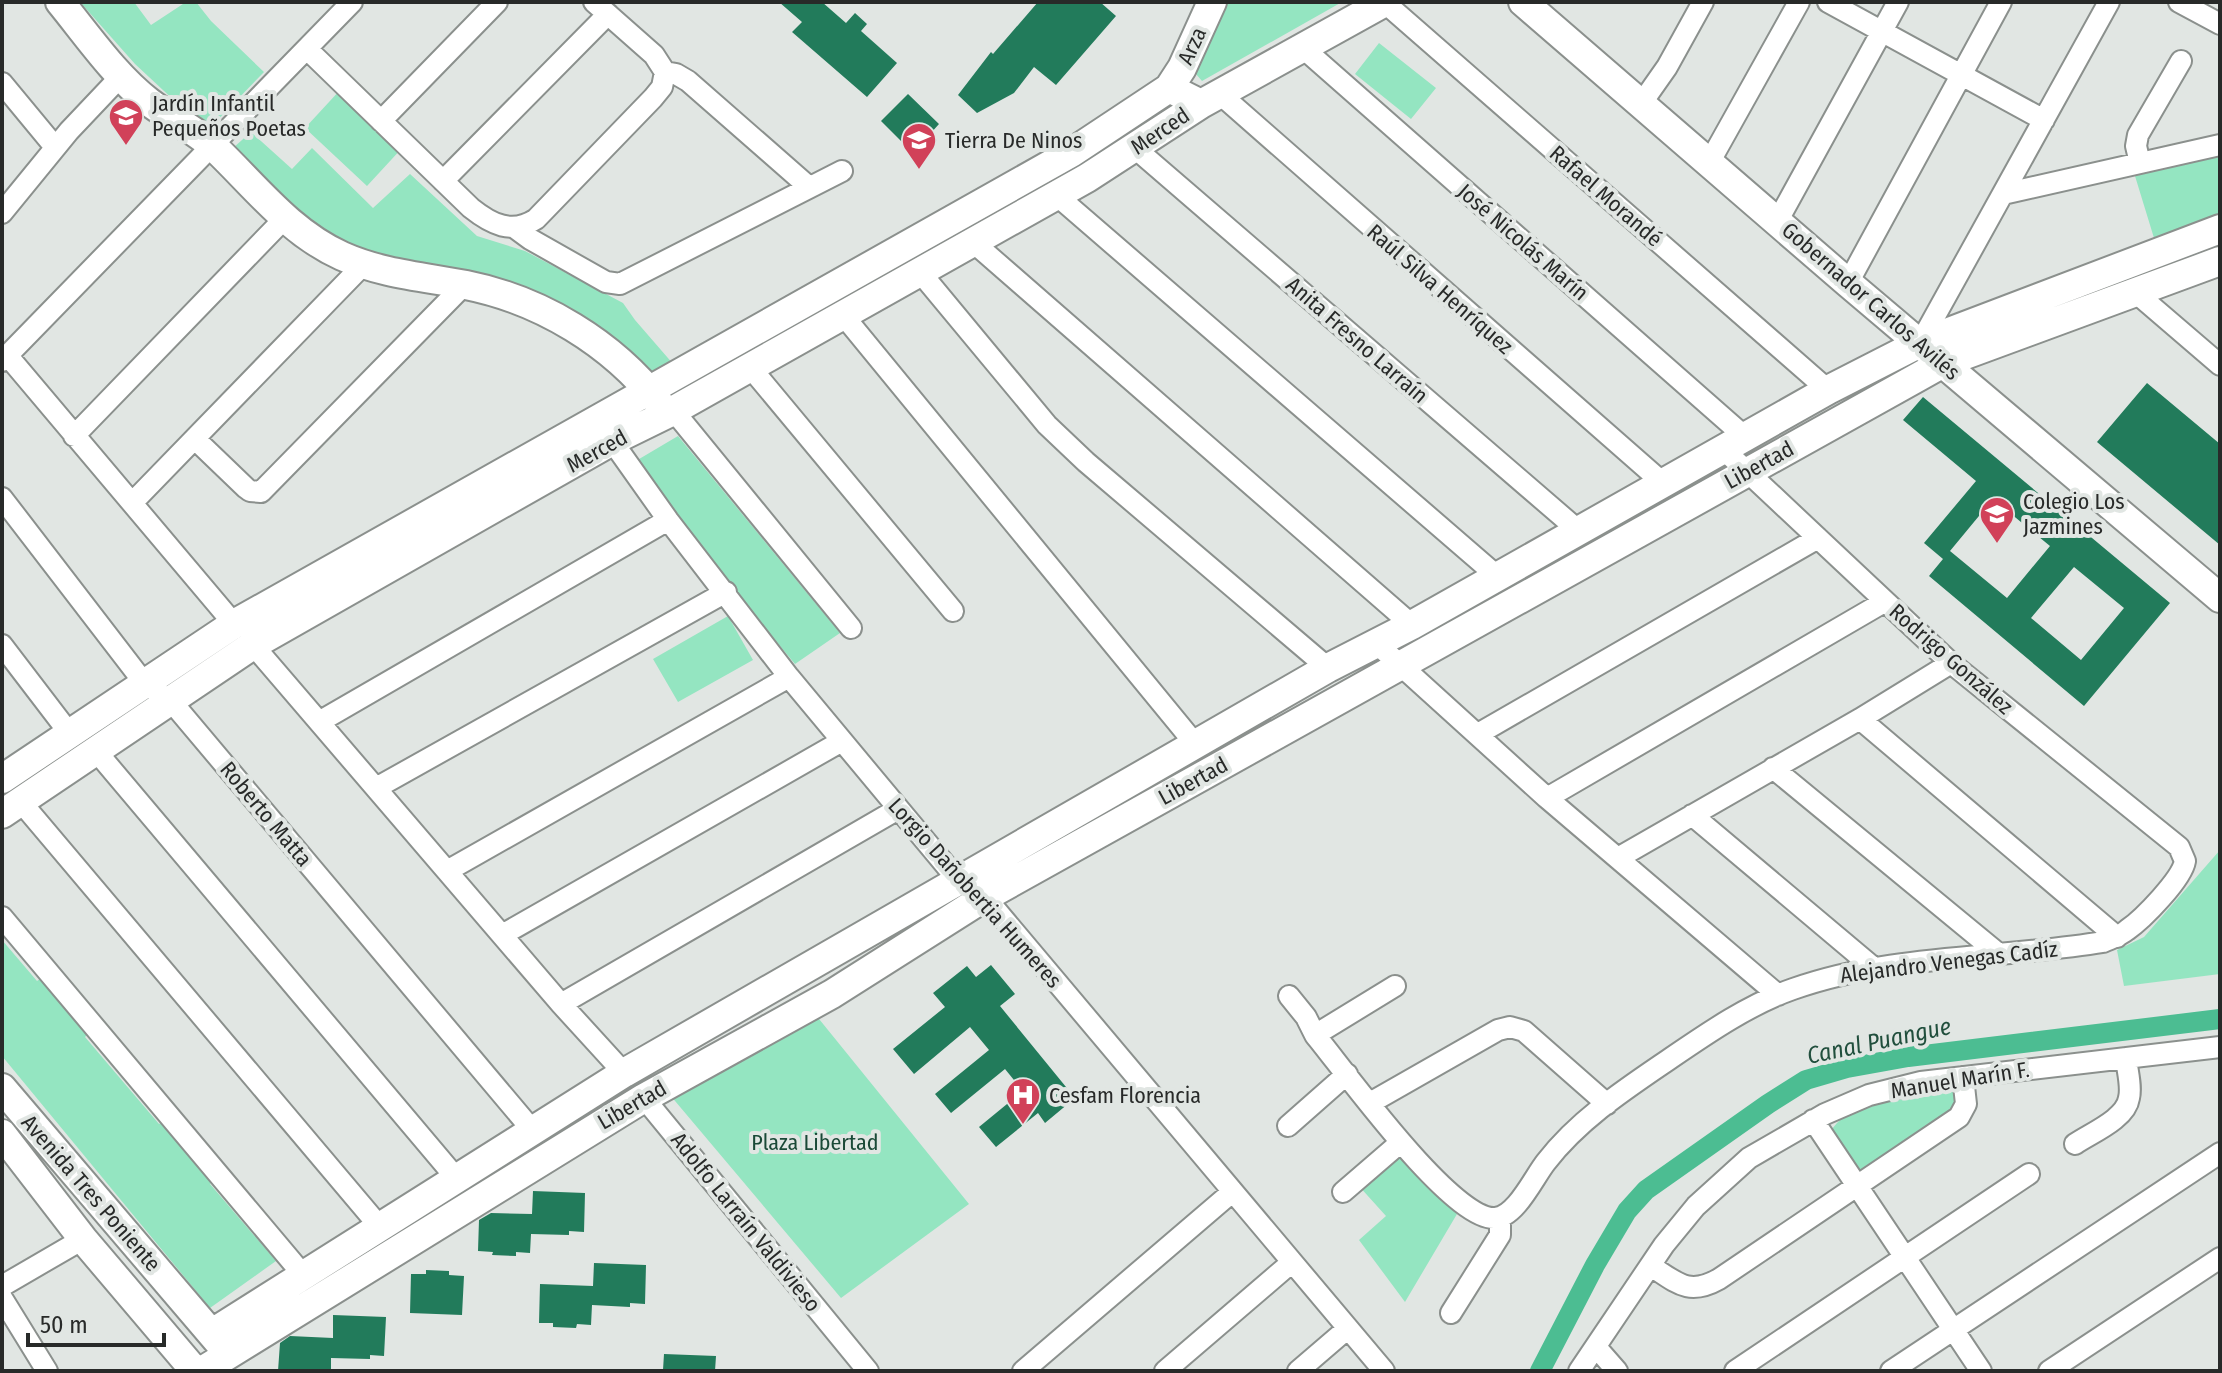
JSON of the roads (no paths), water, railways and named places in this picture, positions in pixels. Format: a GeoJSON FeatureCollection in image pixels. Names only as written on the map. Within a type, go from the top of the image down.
{"type":"FeatureCollection","features":[{"type":"Feature","properties":{"kind":"street"},"geometry":{"type":"LineString","coordinates":[[60,2],[146,100],[211,144],[284,219],[306,235],[364,264],[506,296],[570,324],[611,355],[670,412],[851,628]]}},
{"type":"Feature","properties":{"kind":"street"},"geometry":{"type":"LineString","coordinates":[[234,624],[5,358],[352,2]]}},
{"type":"Feature","properties":{"kind":"street"},"geometry":{"type":"LineString","coordinates":[[381,121],[497,2]]}},
{"type":"Feature","properties":{"kind":"street","name":"Merced"},"geometry":{"type":"LineString","coordinates":[[11,808],[253,645],[612,441],[670,412],[973,242],[1136,149],[1211,99],[1385,2]]}},
{"type":"Feature","properties":{"kind":"street","name":"Rafael Morandé"},"geometry":{"type":"LineString","coordinates":[[1385,2],[1828,390]]}},
{"type":"Feature","properties":{"kind":"street","name":"Gobernador Carlos Avilés"},"geometry":{"type":"LineString","coordinates":[[1523,2],[2220,598]]}},
{"type":"Feature","properties":{"kind":"street"},"geometry":{"type":"LineString","coordinates":[[1641,104],[1667,67],[1703,2]]}},
{"type":"Feature","properties":{"kind":"street"},"geometry":{"type":"LineString","coordinates":[[1709,163],[1799,2]]}},
{"type":"Feature","properties":{"kind":"street"},"geometry":{"type":"LineString","coordinates":[[1828,2],[2044,120]]}},
{"type":"Feature","properties":{"kind":"street"},"geometry":{"type":"LineString","coordinates":[[1777,222],[1898,2]]}},
{"type":"Feature","properties":{"kind":"street"},"geometry":{"type":"LineString","coordinates":[[1848,283],[2001,2]]}},
{"type":"Feature","properties":{"kind":"street"},"geometry":{"type":"LineString","coordinates":[[1920,343],[2109,2]]}},
{"type":"Feature","properties":{"kind":"street"},"geometry":{"type":"LineString","coordinates":[[2179,2],[2220,24]]}},
{"type":"Feature","properties":{"kind":"street","name":"Arza"},"geometry":{"type":"LineString","coordinates":[[1169,88],[1182,68],[1205,5]]}},
{"type":"Feature","properties":{"kind":"street"},"geometry":{"type":"LineString","coordinates":[[443,181],[601,8],[654,55],[665,72],[688,81],[809,187]]}},
{"type":"Feature","properties":{"kind":"street","name":"José Nicolás Marín"},"geometry":{"type":"LineString","coordinates":[[1303,48],[1733,442]]}},
{"type":"Feature","properties":{"kind":"street"},"geometry":{"type":"LineString","coordinates":[[307,49],[482,217],[499,226],[515,228],[606,282],[620,284],[842,171]]}},
{"type":"Feature","properties":{"kind":"street"},"geometry":{"type":"LineString","coordinates":[[2140,163],[2136,141],[2181,61]]}},
{"type":"Feature","properties":{"kind":"street"},"geometry":{"type":"LineString","coordinates":[[515,228],[536,219],[658,93],[665,72]]}},
{"type":"Feature","properties":{"kind":"street"},"geometry":{"type":"LineString","coordinates":[[2,213],[55,147],[122,75]]}},
{"type":"Feature","properties":{"kind":"street"},"geometry":{"type":"LineString","coordinates":[[2,83],[55,147]]}},
{"type":"Feature","properties":{"kind":"street","name":"Merced"},"geometry":{"type":"LineString","coordinates":[[2,779],[234,624],[1071,153],[1169,88],[1211,99]]}},
{"type":"Feature","properties":{"kind":"street","name":"Raúl Silva Henríquez"},"geometry":{"type":"LineString","coordinates":[[1211,99],[1248,122],[1663,483]]}},
{"type":"Feature","properties":{"kind":"street"},"geometry":{"type":"LineString","coordinates":[[2003,194],[2220,145]]}},
{"type":"Feature","properties":{"kind":"street","name":"Anita Fresno Larraín"},"geometry":{"type":"LineString","coordinates":[[1136,149],[1579,531]]}},
{"type":"Feature","properties":{"kind":"street"},"geometry":{"type":"LineString","coordinates":[[1055,194],[1497,576]]}},
{"type":"Feature","properties":{"kind":"street"},"geometry":{"type":"LineString","coordinates":[[74,436],[284,219]]}},
{"type":"Feature","properties":{"kind":"street","name":"Libertad"},"geometry":{"type":"LineString","coordinates":[[227,1352],[304,1276],[624,1073],[1328,668],[1412,625],[1733,442],[1920,343],[2220,229]]}},
{"type":"Feature","properties":{"kind":"street"},"geometry":{"type":"LineString","coordinates":[[973,242],[1412,625]]}},
{"type":"Feature","properties":{"kind":"street","name":"Libertad"},"geometry":{"type":"LineString","coordinates":[[202,1371],[227,1352],[644,1098],[832,994],[985,897],[1943,363],[2220,261]]}},
{"type":"Feature","properties":{"kind":"street"},"geometry":{"type":"LineString","coordinates":[[132,503],[364,264]]}},
{"type":"Feature","properties":{"kind":"street"},"geometry":{"type":"LineString","coordinates":[[920,272],[1047,425],[1086,462],[1328,668]]}},
{"type":"Feature","properties":{"kind":"street"},"geometry":{"type":"LineString","coordinates":[[195,439],[246,488],[256,493],[266,489],[464,285]]}},
{"type":"Feature","properties":{"kind":"street"},"geometry":{"type":"LineString","coordinates":[[2135,292],[2220,365]]}},
{"type":"Feature","properties":{"kind":"street"},"geometry":{"type":"LineString","coordinates":[[843,315],[1196,745]]}},
{"type":"Feature","properties":{"kind":"street"},"geometry":{"type":"LineString","coordinates":[[750,367],[953,611]]}},
{"type":"Feature","properties":{"kind":"street","name":"Lorgio Dañobertia Humeres"},"geometry":{"type":"LineString","coordinates":[[612,441],[668,520],[789,677],[898,809],[958,880],[985,897],[1231,1193],[1384,1371]]}},
{"type":"Feature","properties":{"kind":"street","name":"Rodrigo González"},"geometry":{"type":"LineString","coordinates":[[1733,442],[1747,472],[1884,602],[1951,663],[2179,847],[2185,861]]}},
{"type":"Feature","properties":{"kind":"street","name":"Roberto Matta"},"geometry":{"type":"LineString","coordinates":[[2,498],[145,684],[171,701],[533,1131]]}},
{"type":"Feature","properties":{"kind":"street"},"geometry":{"type":"LineString","coordinates":[[319,722],[668,520]]}},
{"type":"Feature","properties":{"kind":"street"},"geometry":{"type":"LineString","coordinates":[[1478,734],[1818,538]]}},
{"type":"Feature","properties":{"kind":"street"},"geometry":{"type":"LineString","coordinates":[[376,788],[726,592]]}},
{"type":"Feature","properties":{"kind":"street"},"geometry":{"type":"LineString","coordinates":[[1547,798],[1884,602]]}},
{"type":"Feature","properties":{"kind":"street"},"geometry":{"type":"LineString","coordinates":[[1376,643],[1547,798],[1778,995]]}},
{"type":"Feature","properties":{"kind":"street"},"geometry":{"type":"LineString","coordinates":[[2,645],[70,734]]}},
{"type":"Feature","properties":{"kind":"street"},"geometry":{"type":"LineString","coordinates":[[253,645],[561,1004],[624,1073]]}},
{"type":"Feature","properties":{"kind":"street"},"geometry":{"type":"LineString","coordinates":[[1618,858],[1951,663]]}},
{"type":"Feature","properties":{"kind":"street"},"geometry":{"type":"LineString","coordinates":[[447,871],[789,677]]}},
{"type":"Feature","properties":{"kind":"street"},"geometry":{"type":"LineString","coordinates":[[1860,719],[2117,937]]}},
{"type":"Feature","properties":{"kind":"street"},"geometry":{"type":"LineString","coordinates":[[502,935],[842,741]]}},
{"type":"Feature","properties":{"kind":"street"},"geometry":{"type":"LineString","coordinates":[[96,751],[457,1179]]}},
{"type":"Feature","properties":{"kind":"street"},"geometry":{"type":"LineString","coordinates":[[1773,768],[2000,955]]}},
{"type":"Feature","properties":{"kind":"street"},"geometry":{"type":"LineString","coordinates":[[11,808],[380,1227]]}},
{"type":"Feature","properties":{"kind":"street"},"geometry":{"type":"LineString","coordinates":[[561,1004],[898,809]]}},
{"type":"Feature","properties":{"kind":"street"},"geometry":{"type":"LineString","coordinates":[[1692,815],[1875,969]]}},
{"type":"Feature","properties":{"kind":"street","name":"Alejandro Venegas Cadíz"},"geometry":{"type":"LineString","coordinates":[[1500,1218],[1516,1207],[1531,1182],[1565,1139],[1607,1104],[1684,1049],[1778,995],[1817,981],[1875,969],[2089,944],[2117,937],[2134,925],[2180,875],[2185,861]]}},
{"type":"Feature","properties":{"kind":"street"},"geometry":{"type":"LineString","coordinates":[[2,917],[304,1276]]}},
{"type":"Feature","properties":{"kind":"street"},"geometry":{"type":"LineString","coordinates":[[1315,1035],[1395,986]]}},
{"type":"Feature","properties":{"kind":"street"},"geometry":{"type":"LineString","coordinates":[[1289,996],[1306,1017],[1315,1035],[1401,1142],[1452,1195],[1483,1216],[1500,1218],[1500,1235],[1451,1313]]}},
{"type":"Feature","properties":{"kind":"street"},"geometry":{"type":"LineString","coordinates":[[1370,1103],[1498,1030],[1510,1027],[1524,1031],[1607,1104]]}},
{"type":"Feature","properties":{"kind":"street","name":"Manuel Marín F."},"geometry":{"type":"LineString","coordinates":[[1579,1371],[1679,1226],[1722,1180],[1768,1146],[1813,1120],[1843,1105],[1894,1088],[2220,1047]]}},
{"type":"Feature","properties":{"kind":"street"},"geometry":{"type":"LineString","coordinates":[[2075,1144],[2118,1115],[2127,1105],[2130,1095],[2126,1058]]}},
{"type":"Feature","properties":{"kind":"street","name":"Adolfo Larraín Valdivieso"},"geometry":{"type":"LineString","coordinates":[[624,1073],[868,1371]]}},
{"type":"Feature","properties":{"kind":"street"},"geometry":{"type":"LineString","coordinates":[[1288,1126],[1347,1074]]}},
{"type":"Feature","properties":{"kind":"street"},"geometry":{"type":"LineString","coordinates":[[1651,1266],[1680,1285],[1703,1287],[1959,1117],[1966,1104],[1963,1077]]}},
{"type":"Feature","properties":{"kind":"street","name":"Avenida Tres Poniente"},"geometry":{"type":"LineString","coordinates":[[6,1101],[227,1352]]}},
{"type":"Feature","properties":{"kind":"street"},"geometry":{"type":"LineString","coordinates":[[1813,1120],[1981,1371]]}},
{"type":"Feature","properties":{"kind":"street","name":"Avenida Tres Poniente"},"geometry":{"type":"LineString","coordinates":[[2,1134],[83,1239],[195,1371]]}},
{"type":"Feature","properties":{"kind":"street"},"geometry":{"type":"LineString","coordinates":[[1343,1192],[1401,1142]]}},
{"type":"Feature","properties":{"kind":"street"},"geometry":{"type":"LineString","coordinates":[[1891,1371],[2220,1153]]}},
{"type":"Feature","properties":{"kind":"street"},"geometry":{"type":"LineString","coordinates":[[1735,1371],[2029,1174]]}},
{"type":"Feature","properties":{"kind":"street"},"geometry":{"type":"LineString","coordinates":[[1023,1371],[1231,1193]]}},
{"type":"Feature","properties":{"kind":"street"},"geometry":{"type":"LineString","coordinates":[[2,1286],[83,1239]]}},
{"type":"Feature","properties":{"kind":"street"},"geometry":{"type":"LineString","coordinates":[[2049,1371],[2220,1258]]}},
{"type":"Feature","properties":{"kind":"street"},"geometry":{"type":"LineString","coordinates":[[1165,1371],[1291,1263]]}},
{"type":"Feature","properties":{"kind":"street"},"geometry":{"type":"LineString","coordinates":[[2,1298],[47,1371]]}},
{"type":"Feature","properties":{"kind":"street"},"geometry":{"type":"LineString","coordinates":[[1298,1371],[1347,1329]]}},
{"type":"Feature","properties":{"kind":"street"},"geometry":{"type":"LineString","coordinates":[[1596,1347],[1617,1371]]}},
{"type":"Feature","properties":{"kind":"waterway","name":"Canal Puangue"},"geometry":{"type":"LineString","coordinates":[[1540,1371],[1595,1265],[1627,1211],[1646,1190],[1806,1080],[1847,1068],[1908,1057],[2220,1019]]}},
{"type":"Feature","properties":{"kind":"place","name":"Jardín Infantil Pequeños Poetas"},"geometry":{"type":"Point","coordinates":[126,147]}},
{"type":"Feature","properties":{"kind":"place","name":"Tierra De Ninos"},"geometry":{"type":"Point","coordinates":[919,171]}},
{"type":"Feature","properties":{"kind":"place","name":"Colegio Los Jazmines"},"geometry":{"type":"Point","coordinates":[1997,545]}},
{"type":"Feature","properties":{"kind":"place","name":"Cesfam Florencia"},"geometry":{"type":"Point","coordinates":[1023,1126]}},
{"type":"Feature","properties":{"kind":"park label","name":"Plaza Libertad"},"geometry":{"type":"Point","coordinates":[815,1142]}}]}
